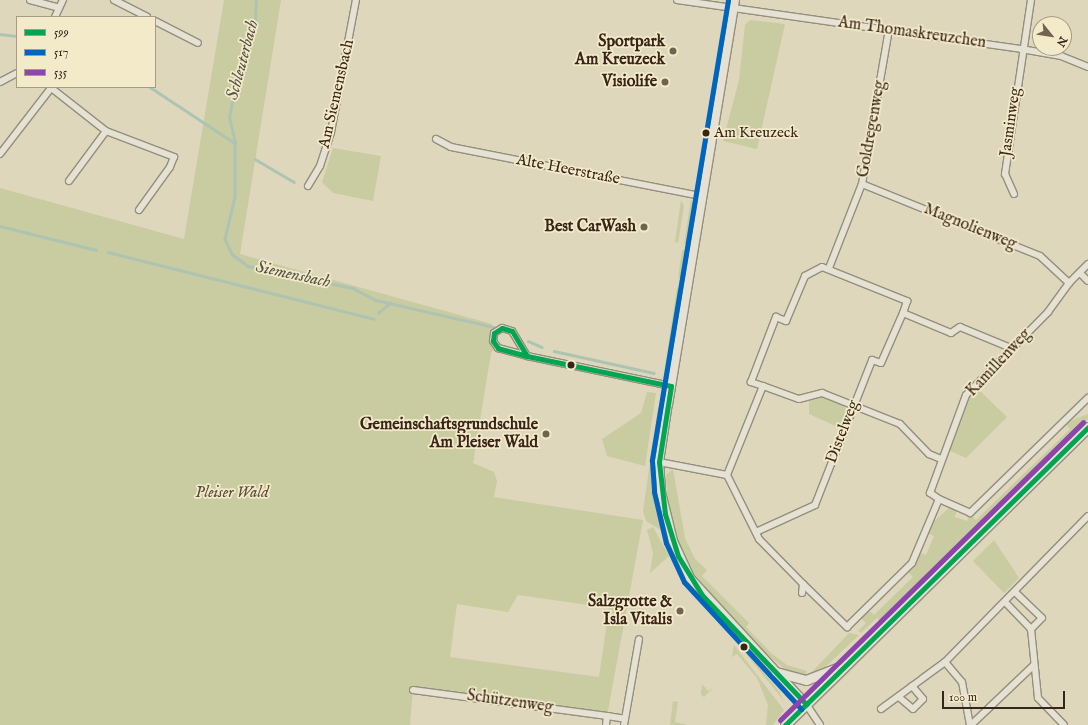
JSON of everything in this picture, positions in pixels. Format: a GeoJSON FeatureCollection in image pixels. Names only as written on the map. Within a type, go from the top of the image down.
{"type":"FeatureCollection","features":[{"type":"Feature","properties":{"kind":"main road"},"geometry":{"type":"LineString","coordinates":[[785,725],[1088,427]]}},
{"type":"Feature","properties":{"kind":"main road"},"geometry":{"type":"LineString","coordinates":[[776,672],[806,680],[822,677],[851,660]]}},
{"type":"Feature","properties":{"kind":"street"},"geometry":{"type":"LineString","coordinates":[[30,0],[59,8]]}},
{"type":"Feature","properties":{"kind":"street"},"geometry":{"type":"LineString","coordinates":[[55,16],[63,0]]}},
{"type":"Feature","properties":{"kind":"street"},"geometry":{"type":"LineString","coordinates":[[114,0],[145,16]]}},
{"type":"Feature","properties":{"kind":"street","name":"Am Siemensbach"},"geometry":{"type":"LineString","coordinates":[[308,186],[320,166],[331,132],[356,0]]}},
{"type":"Feature","properties":{"kind":"street"},"geometry":{"type":"LineString","coordinates":[[677,0],[734,4],[701,196],[659,462],[665,514],[678,556],[690,578],[806,704],[820,725]]}},
{"type":"Feature","properties":{"kind":"street","name":"Jasminweg"},"geometry":{"type":"LineString","coordinates":[[1014,194],[1005,174],[1021,49],[1030,0]]}},
{"type":"Feature","properties":{"kind":"street","name":"Am Thomaskreuzchen"},"geometry":{"type":"LineString","coordinates":[[734,4],[889,30],[1061,56],[1088,67]]}},
{"type":"Feature","properties":{"kind":"street"},"geometry":{"type":"LineString","coordinates":[[156,22],[198,43]]}},
{"type":"Feature","properties":{"kind":"street","name":"Goldregenweg"},"geometry":{"type":"LineString","coordinates":[[829,268],[848,226],[862,184],[889,30]]}},
{"type":"Feature","properties":{"kind":"street"},"geometry":{"type":"LineString","coordinates":[[0,82],[16,73]]}},
{"type":"Feature","properties":{"kind":"street"},"geometry":{"type":"LineString","coordinates":[[0,154],[50,88]]}},
{"type":"Feature","properties":{"kind":"street"},"geometry":{"type":"LineString","coordinates":[[52,88],[106,131],[174,157],[170,167],[139,210]]}},
{"type":"Feature","properties":{"kind":"street"},"geometry":{"type":"LineString","coordinates":[[69,181],[106,131]]}},
{"type":"Feature","properties":{"kind":"street","name":"Alte Heerstraße"},"geometry":{"type":"LineString","coordinates":[[436,139],[451,147],[701,196]]}},
{"type":"Feature","properties":{"kind":"street","name":"Magnolienweg"},"geometry":{"type":"LineString","coordinates":[[862,184],[1040,256],[1069,283]]}},
{"type":"Feature","properties":{"kind":"street","name":"Kamillenweg"},"geometry":{"type":"LineString","coordinates":[[939,499],[930,493],[940,459],[966,395],[1048,312],[1069,283],[1088,264]]}},
{"type":"Feature","properties":{"kind":"street"},"geometry":{"type":"LineString","coordinates":[[940,459],[929,454],[900,424],[854,405],[822,393],[799,399],[751,382],[776,317],[786,321],[805,276],[822,267],[829,268],[907,301],[903,313],[951,333],[960,327],[1011,348]]}},
{"type":"Feature","properties":{"kind":"street"},"geometry":{"type":"LineString","coordinates":[[1080,273],[1088,281]]}},
{"type":"Feature","properties":{"kind":"street","name":"Distelweg"},"geometry":{"type":"LineString","coordinates":[[756,532],[814,505],[872,360],[881,363],[903,313]]}},
{"type":"Feature","properties":{"kind":"street"},"geometry":{"type":"LineString","coordinates":[[527,356],[512,331],[502,328],[494,333],[496,347],[527,356],[671,386]]}},
{"type":"Feature","properties":{"kind":"street"},"geometry":{"type":"LineString","coordinates":[[763,386],[727,475],[756,532],[803,584],[847,627],[912,563],[939,499],[970,513],[1088,398]]}},
{"type":"Feature","properties":{"kind":"street"},"geometry":{"type":"LineString","coordinates":[[659,462],[727,475]]}},
{"type":"Feature","properties":{"kind":"street"},"geometry":{"type":"LineString","coordinates":[[900,698],[912,686],[945,662],[1015,592],[1021,581],[1088,516]]}},
{"type":"Feature","properties":{"kind":"street"},"geometry":{"type":"LineString","coordinates":[[802,593],[803,584]]}},
{"type":"Feature","properties":{"kind":"street"},"geometry":{"type":"LineString","coordinates":[[1015,592],[1042,618],[1031,629]]}},
{"type":"Feature","properties":{"kind":"street"},"geometry":{"type":"LineString","coordinates":[[1005,602],[1031,629],[1038,698],[1064,725]]}},
{"type":"Feature","properties":{"kind":"street"},"geometry":{"type":"LineString","coordinates":[[625,722],[639,639]]}},
{"type":"Feature","properties":{"kind":"street"},"geometry":{"type":"LineString","coordinates":[[945,662],[962,682],[971,725]]}},
{"type":"Feature","properties":{"kind":"street"},"geometry":{"type":"LineString","coordinates":[[971,725],[1034,665]]}},
{"type":"Feature","properties":{"kind":"street"},"geometry":{"type":"LineString","coordinates":[[881,709],[894,697],[900,698],[913,709],[923,699],[912,686]]}},
{"type":"Feature","properties":{"kind":"street","name":"Schützenweg"},"geometry":{"type":"LineString","coordinates":[[413,690],[607,716],[625,722]]}},
{"type":"Feature","properties":{"kind":"street"},"geometry":{"type":"LineString","coordinates":[[606,725],[607,716]]}},
{"type":"Feature","properties":{"kind":"green space","name":"Pleiser Wald"},"geometry":{"type":"Polygon","coordinates":[[[224,0],[281,0],[240,254],[492,324],[496,347],[491,353],[473,463],[494,472],[497,481],[494,497],[643,520],[607,716],[413,690],[410,725],[0,725],[0,188],[184,239],[224,0]],[[518,595],[508,612],[457,604],[450,657],[599,677],[609,608],[518,595]]]}},
{"type":"Feature","properties":{"kind":"green space"},"geometry":{"type":"Polygon","coordinates":[[[750,20],[785,24],[757,149],[723,141],[739,80],[745,25],[750,20]]]}},
{"type":"Feature","properties":{"kind":"green space"},"geometry":{"type":"Polygon","coordinates":[[[333,148],[381,156],[373,201],[333,193],[322,182],[333,148]]]}},
{"type":"Feature","properties":{"kind":"green space"},"geometry":{"type":"Polygon","coordinates":[[[691,199],[695,214],[687,244],[684,244],[691,199]]]}},
{"type":"Feature","properties":{"kind":"green space"},"geometry":{"type":"Polygon","coordinates":[[[681,200],[684,206],[678,243],[675,242],[681,200]]]}},
{"type":"Feature","properties":{"kind":"green space"},"geometry":{"type":"Polygon","coordinates":[[[682,250],[686,250],[680,278],[678,278],[682,250]]]}},
{"type":"Feature","properties":{"kind":"green space"},"geometry":{"type":"Polygon","coordinates":[[[677,287],[680,289],[670,370],[663,380],[677,287]]]}},
{"type":"Feature","properties":{"kind":"green space"},"geometry":{"type":"Polygon","coordinates":[[[977,388],[1007,417],[966,458],[948,450],[969,397],[977,388]]]}},
{"type":"Feature","properties":{"kind":"green space"},"geometry":{"type":"Polygon","coordinates":[[[647,392],[656,393],[645,466],[607,456],[602,439],[641,413],[647,392]]]}},
{"type":"Feature","properties":{"kind":"green space"},"geometry":{"type":"Polygon","coordinates":[[[823,396],[844,405],[847,415],[840,428],[809,414],[809,399],[823,396]]]}},
{"type":"Feature","properties":{"kind":"green space"},"geometry":{"type":"Polygon","coordinates":[[[662,404],[655,478],[670,552],[661,530],[646,521],[643,511],[658,408],[662,404]]]}},
{"type":"Feature","properties":{"kind":"green space"},"geometry":{"type":"Polygon","coordinates":[[[1088,414],[1088,419],[880,621],[877,618],[861,633],[858,631],[866,623],[861,618],[868,610],[874,615],[913,577],[908,572],[920,553],[926,555],[934,536],[927,533],[930,525],[950,507],[957,510],[955,517],[967,521],[970,515],[976,520],[1070,429],[1065,423],[1088,414]]]}},
{"type":"Feature","properties":{"kind":"green space"},"geometry":{"type":"Polygon","coordinates":[[[1088,432],[1088,435],[824,697],[914,603],[1088,432]]]}},
{"type":"Feature","properties":{"kind":"green space"},"geometry":{"type":"Polygon","coordinates":[[[673,469],[685,538],[695,559],[707,570],[702,576],[749,623],[746,627],[772,654],[787,665],[807,671],[804,677],[783,668],[752,641],[692,571],[681,550],[668,504],[666,475],[673,469]]]}},
{"type":"Feature","properties":{"kind":"green space"},"geometry":{"type":"Polygon","coordinates":[[[653,527],[669,556],[650,573],[653,553],[647,530],[653,527]]]}},
{"type":"Feature","properties":{"kind":"green space"},"geometry":{"type":"Polygon","coordinates":[[[994,540],[1019,578],[1004,593],[973,561],[994,540]]]}},
{"type":"Feature","properties":{"kind":"green space"},"geometry":{"type":"Polygon","coordinates":[[[849,633],[859,635],[821,671],[808,676],[849,633]]]}},
{"type":"Feature","properties":{"kind":"green space"},"geometry":{"type":"Polygon","coordinates":[[[734,645],[784,710],[773,725],[766,725],[768,705],[757,678],[737,654],[732,657],[734,645]]]}},
{"type":"Feature","properties":{"kind":"green space"},"geometry":{"type":"Polygon","coordinates":[[[744,649],[779,691],[784,701],[743,650],[744,649]]]}},
{"type":"Feature","properties":{"kind":"green space"},"geometry":{"type":"Polygon","coordinates":[[[702,684],[708,691],[713,688],[704,697],[701,694],[702,684]]]}},
{"type":"Feature","properties":{"kind":"green space"},"geometry":{"type":"Polygon","coordinates":[[[673,701],[678,702],[675,722],[688,725],[670,725],[673,701]]]}},
{"type":"Feature","properties":{"kind":"waterway","name":"Schleuterbach"},"geometry":{"type":"LineString","coordinates":[[235,143],[229,118],[238,68],[247,55],[246,43],[255,23],[256,0]]}},
{"type":"Feature","properties":{"kind":"waterway","name":"Siemensbach"},"geometry":{"type":"LineString","coordinates":[[0,34],[16,36]]}},
{"type":"Feature","properties":{"kind":"waterway","name":"Siemensbach"},"geometry":{"type":"LineString","coordinates":[[152,88],[235,143],[235,197],[225,239],[232,254],[248,266],[353,288],[376,300],[494,327]]}},
{"type":"Feature","properties":{"kind":"waterway"},"geometry":{"type":"LineString","coordinates":[[255,159],[294,182]]}},
{"type":"Feature","properties":{"kind":"waterway"},"geometry":{"type":"LineString","coordinates":[[0,226],[96,250]]}},
{"type":"Feature","properties":{"kind":"waterway"},"geometry":{"type":"LineString","coordinates":[[108,252],[374,319]]}},
{"type":"Feature","properties":{"kind":"waterway"},"geometry":{"type":"LineString","coordinates":[[378,313],[390,303]]}},
{"type":"Feature","properties":{"kind":"waterway","name":"Siemensbach"},"geometry":{"type":"LineString","coordinates":[[528,341],[542,347]]}},
{"type":"Feature","properties":{"kind":"waterway","name":"Siemensbach"},"geometry":{"type":"LineString","coordinates":[[554,351],[654,373]]}},
{"type":"Feature","properties":{"kind":"transit line","name":"517"},"geometry":{"type":"LineString","coordinates":[[728,0],[652,461],[654,492],[666,543],[684,582],[801,709]]}},
{"type":"Feature","properties":{"kind":"transit line","name":"599"},"geometry":{"type":"LineString","coordinates":[[502,328],[512,331],[527,356],[498,348],[493,341],[494,333],[502,328]]}},
{"type":"Feature","properties":{"kind":"transit line","name":"599"},"geometry":{"type":"LineString","coordinates":[[527,356],[671,386]]}},
{"type":"Feature","properties":{"kind":"transit line","name":"599"},"geometry":{"type":"LineString","coordinates":[[671,386],[659,462],[665,514],[678,556],[702,595],[806,704]]}},
{"type":"Feature","properties":{"kind":"transit line","name":"535"},"geometry":{"type":"LineString","coordinates":[[780,720],[1083,422]]}},
{"type":"Feature","properties":{"kind":"transit line","name":"599"},"geometry":{"type":"LineString","coordinates":[[785,725],[1088,427]]}},
{"type":"Feature","properties":{"kind":"place","name":"Sportpark Am Kreuzeck"},"geometry":{"type":"Point","coordinates":[673,51]}},
{"type":"Feature","properties":{"kind":"place","name":"Visiolife"},"geometry":{"type":"Point","coordinates":[665,82]}},
{"type":"Feature","properties":{"kind":"place","name":"Am Kreuzeck"},"geometry":{"type":"Point","coordinates":[706,133]}},
{"type":"Feature","properties":{"kind":"place","name":"Best CarWash"},"geometry":{"type":"Point","coordinates":[644,227]}},
{"type":"Feature","properties":{"kind":"place","name":"Gemeinschaftsgrundschule Am Pleiser Wald"},"geometry":{"type":"Point","coordinates":[546,434]}},
{"type":"Feature","properties":{"kind":"place","name":"Salzgrotte & Isla Vitalis"},"geometry":{"type":"Point","coordinates":[680,611]}}]}
